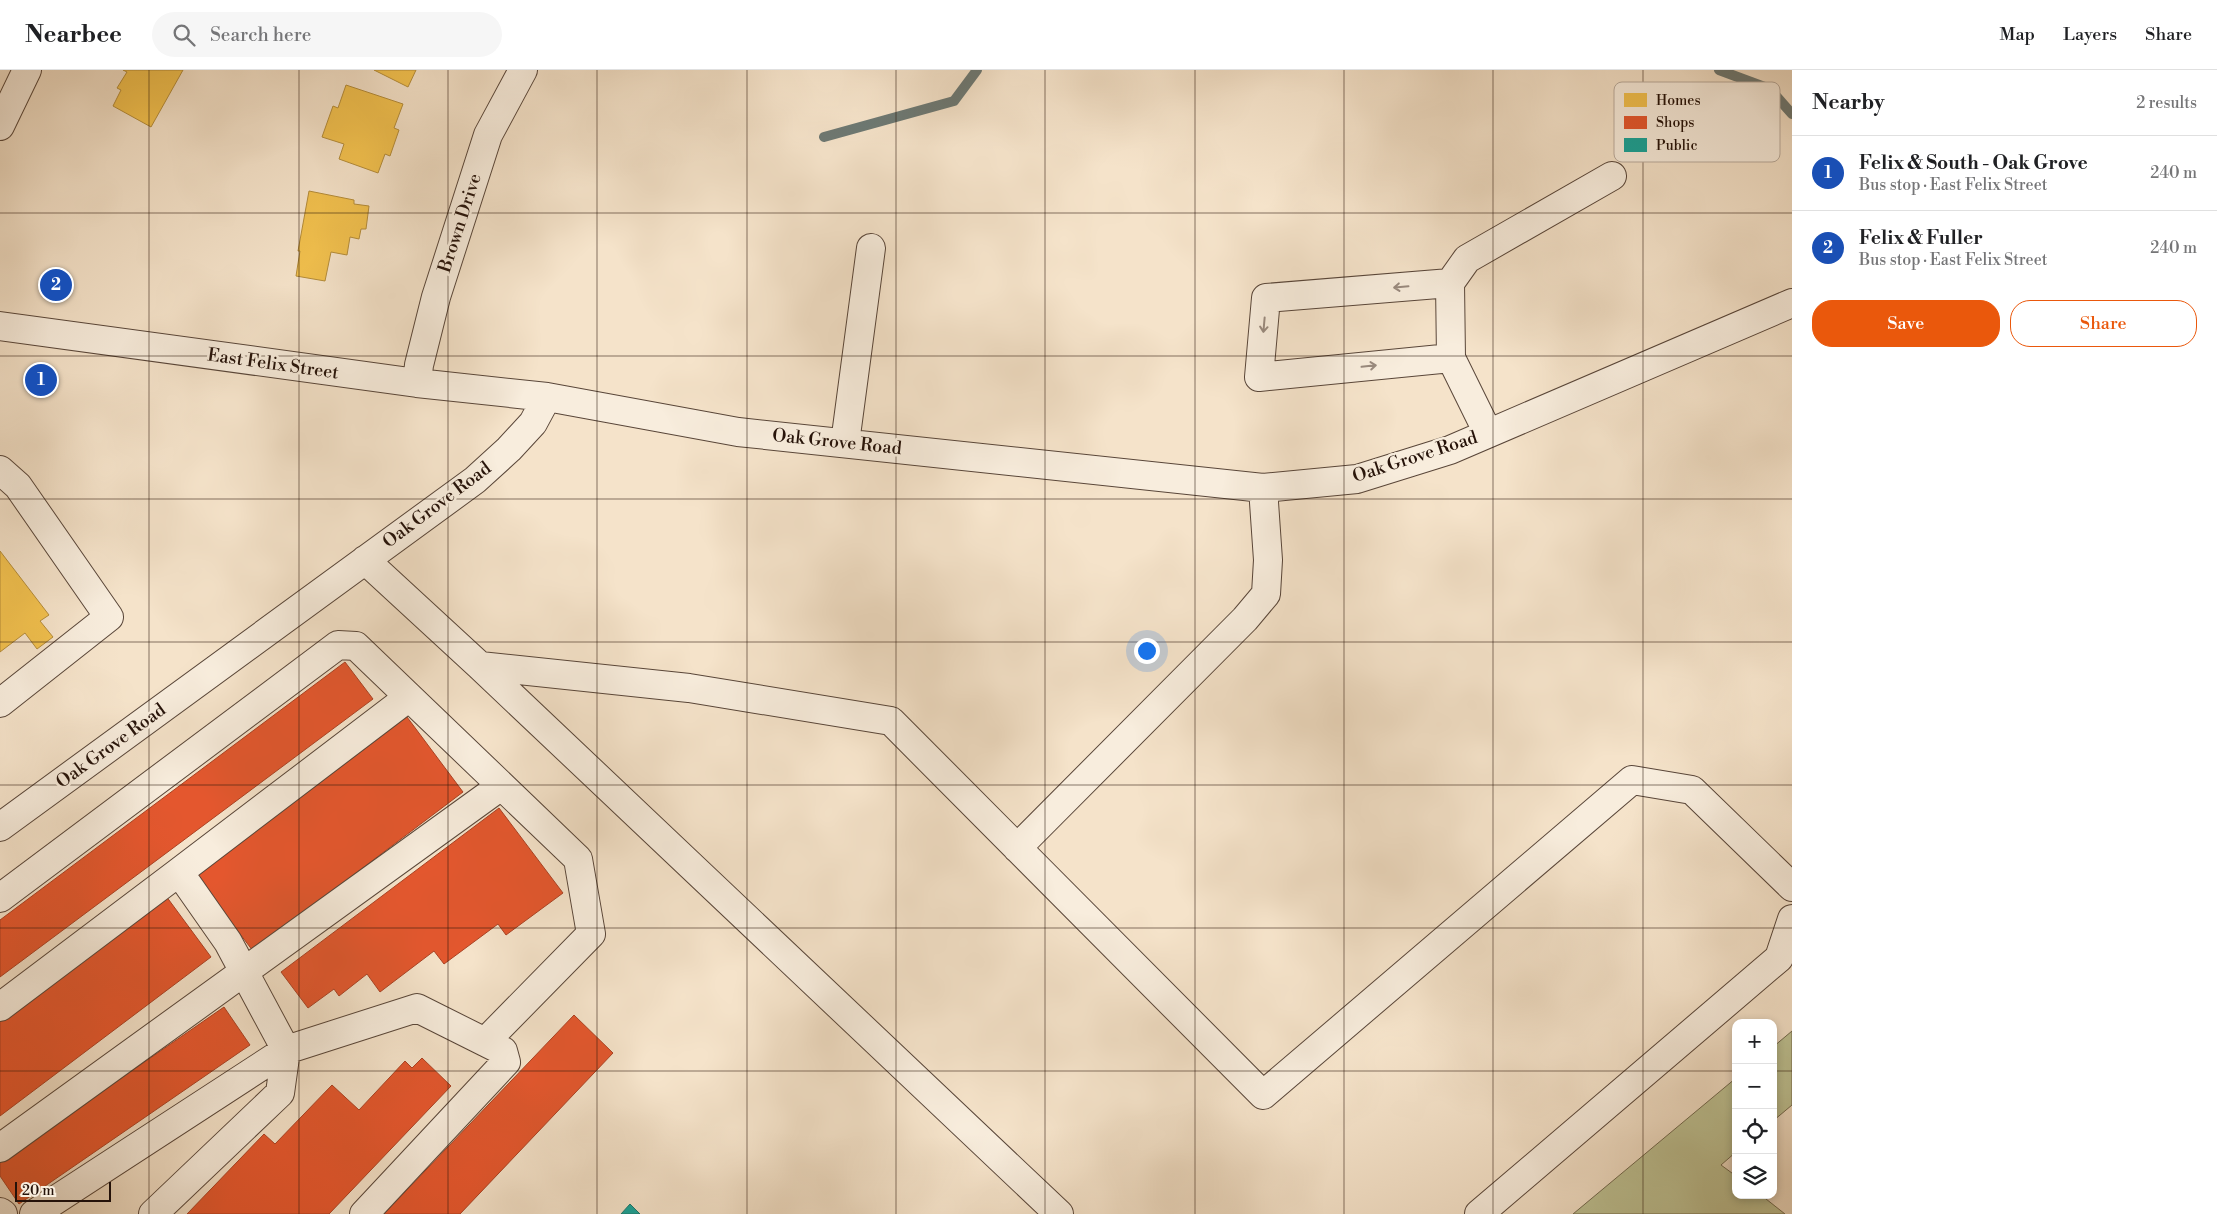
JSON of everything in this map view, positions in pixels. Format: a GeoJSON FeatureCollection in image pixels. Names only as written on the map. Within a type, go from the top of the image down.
{"type":"FeatureCollection","features":[{"type":"Feature","properties":{"kind":"street"},"geometry":{"type":"LineString","coordinates":[[0,126],[27,70]]}},
{"type":"Feature","properties":{"kind":"street","name":"Brown Drive"},"geometry":{"type":"LineString","coordinates":[[417,383],[419,365],[436,297],[488,136],[524,70]]}},
{"type":"Feature","properties":{"kind":"street"},"geometry":{"type":"LineString","coordinates":[[1488,433],[1451,358],[1450,283],[1467,259],[1612,176]]}},
{"type":"Feature","properties":{"kind":"street"},"geometry":{"type":"LineString","coordinates":[[845,443],[871,248]]}},
{"type":"Feature","properties":{"kind":"street"},"geometry":{"type":"LineString","coordinates":[[1450,283],[1266,298],[1259,377],[1451,358]]}},
{"type":"Feature","properties":{"kind":"street","name":"Oak Grove Road"},"geometry":{"type":"LineString","coordinates":[[0,827],[475,480],[509,449],[533,423],[547,396],[738,432],[1264,488],[1357,479],[1450,450],[1792,304]]}},
{"type":"Feature","properties":{"kind":"street","name":"East Felix Street"},"geometry":{"type":"LineString","coordinates":[[0,326],[417,383],[547,396]]}},
{"type":"Feature","properties":{"kind":"street"},"geometry":{"type":"LineString","coordinates":[[0,470],[18,486],[109,617],[0,703]]}},
{"type":"Feature","properties":{"kind":"street"},"geometry":{"type":"LineString","coordinates":[[1017,848],[1245,619],[1266,594],[1268,560],[1264,488]]}},
{"type":"Feature","properties":{"kind":"street"},"geometry":{"type":"LineString","coordinates":[[365,560],[480,666],[1059,1214]]}},
{"type":"Feature","properties":{"kind":"street"},"geometry":{"type":"LineString","coordinates":[[0,898],[338,645],[356,646],[578,859],[591,934],[486,1042]]}},
{"type":"Feature","properties":{"kind":"street"},"geometry":{"type":"LineString","coordinates":[[480,666],[689,688],[891,721],[1263,1095],[1632,780],[1692,790],[1792,887]]}},
{"type":"Feature","properties":{"kind":"street"},"geometry":{"type":"LineString","coordinates":[[0,1007],[409,697]]}},
{"type":"Feature","properties":{"kind":"street"},"geometry":{"type":"LineString","coordinates":[[0,1148],[501,786]]}},
{"type":"Feature","properties":{"kind":"street"},"geometry":{"type":"LineString","coordinates":[[153,1214],[280,1093],[286,1050],[228,942],[179,872]]}},
{"type":"Feature","properties":{"kind":"street"},"geometry":{"type":"LineString","coordinates":[[1479,1214],[1779,958],[1792,918]]}},
{"type":"Feature","properties":{"kind":"street"},"geometry":{"type":"LineString","coordinates":[[34,1214],[286,1050],[417,1008],[503,1051],[506,1062],[364,1214]]}},
{"type":"Feature","properties":{"kind":"street"},"geometry":{"type":"LineString","coordinates":[[0,1212],[4,1214]]}},
{"type":"Feature","properties":{"kind":"green space"},"geometry":{"type":"Polygon","coordinates":[[[1792,1031],[1792,1105],[1777,1118],[1777,1064],[1777,1044],[1792,1031]]]}},
{"type":"Feature","properties":{"kind":"green space"},"geometry":{"type":"Polygon","coordinates":[[[1732,1081],[1732,1155],[1721,1165],[1732,1173],[1732,1199],[1766,1199],[1785,1214],[1573,1214],[1732,1081]]]}},
{"type":"Feature","properties":{"kind":"building: Homes"},"geometry":{"type":"Polygon","coordinates":[[[123,70],[183,70],[151,127],[113,106],[121,90],[117,88],[127,72],[123,70]]]}},
{"type":"Feature","properties":{"kind":"building: Homes"},"geometry":{"type":"Polygon","coordinates":[[[374,70],[416,70],[408,87],[374,70]]]}},
{"type":"Feature","properties":{"kind":"building: Homes"},"geometry":{"type":"Polygon","coordinates":[[[346,85],[403,104],[394,128],[399,130],[390,156],[385,154],[378,173],[339,159],[344,144],[322,137],[333,106],[338,108],[346,85]]]}},
{"type":"Feature","properties":{"kind":"building: Homes"},"geometry":{"type":"Polygon","coordinates":[[[309,191],[354,200],[354,204],[369,206],[366,229],[361,229],[359,239],[350,237],[347,255],[331,252],[325,281],[296,276],[300,251],[298,251],[309,191]]]}},
{"type":"Feature","properties":{"kind":"building: Homes"},"geometry":{"type":"Polygon","coordinates":[[[0,551],[49,615],[40,621],[53,637],[37,649],[25,633],[0,652],[0,551]]]}},
{"type":"Feature","properties":{"kind":"building: Shops"},"geometry":{"type":"Polygon","coordinates":[[[345,662],[373,699],[0,977],[0,920],[345,662]]]}},
{"type":"Feature","properties":{"kind":"building: Shops"},"geometry":{"type":"Polygon","coordinates":[[[407,717],[463,792],[253,951],[196,876],[407,717]]]}},
{"type":"Feature","properties":{"kind":"building: Shops"},"geometry":{"type":"Polygon","coordinates":[[[499,808],[563,893],[506,935],[498,924],[444,964],[434,951],[380,992],[367,974],[339,996],[334,989],[308,1008],[281,972],[499,808]]]}},
{"type":"Feature","properties":{"kind":"building: Shops"},"geometry":{"type":"Polygon","coordinates":[[[166,896],[211,957],[0,1116],[0,1021],[166,896]]]}},
{"type":"Feature","properties":{"kind":"building: Shops"},"geometry":{"type":"Polygon","coordinates":[[[224,1007],[250,1045],[19,1204],[0,1176],[0,1162],[224,1007]]]}},
{"type":"Feature","properties":{"kind":"building: Shops"},"geometry":{"type":"Polygon","coordinates":[[[574,1015],[613,1053],[460,1214],[384,1214],[574,1015]]]}},
{"type":"Feature","properties":{"kind":"building: Shops"},"geometry":{"type":"Polygon","coordinates":[[[422,1058],[451,1086],[329,1214],[187,1214],[264,1134],[275,1144],[332,1085],[359,1110],[405,1061],[412,1068],[422,1058]]]}},
{"type":"Feature","properties":{"kind":"building: Public"},"geometry":{"type":"Polygon","coordinates":[[[630,1204],[640,1214],[621,1214],[630,1204]]]}},
{"type":"Feature","properties":{"kind":"waterway"},"geometry":{"type":"LineString","coordinates":[[824,137],[954,101],[977,70]]}},
{"type":"Feature","properties":{"kind":"waterway"},"geometry":{"type":"LineString","coordinates":[[1719,70],[1751,82]]}},
{"type":"Feature","properties":{"kind":"waterway"},"geometry":{"type":"LineString","coordinates":[[1780,100],[1792,114]]}},
{"type":"Feature","properties":{"kind":"place","name":"Felix & Fuller"},"geometry":{"type":"Point","coordinates":[56,285]}},
{"type":"Feature","properties":{"kind":"place","name":"Felix & South - Oak Grove"},"geometry":{"type":"Point","coordinates":[41,380]}}]}
